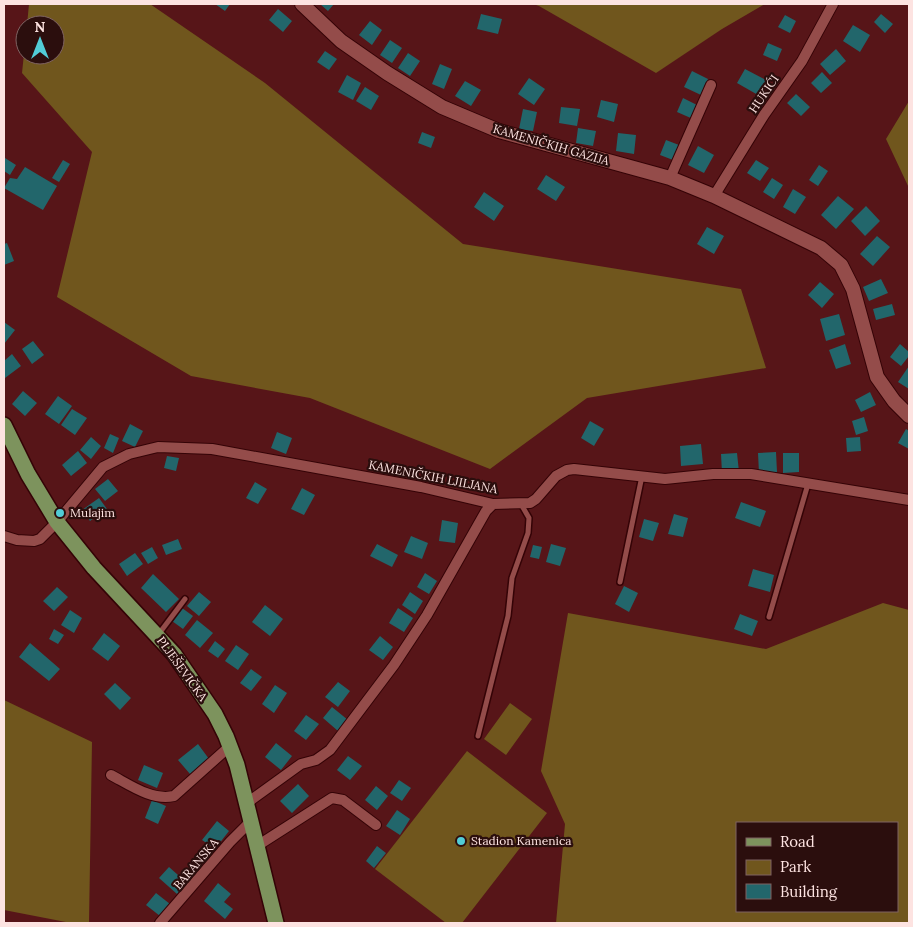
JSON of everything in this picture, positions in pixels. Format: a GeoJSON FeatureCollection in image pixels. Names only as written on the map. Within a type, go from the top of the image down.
{"type":"FeatureCollection","features":[{"type":"Feature","properties":{"kind":"main road","name":"PLJEŠEVIČKA"},"geometry":{"type":"LineString","coordinates":[[4,425],[28,474],[57,522],[94,568],[174,654],[214,714],[230,746],[247,803],[276,923]]}},
{"type":"Feature","properties":{"kind":"street","name":"KAMENIČKIH GAZIJA"},"geometry":{"type":"LineString","coordinates":[[302,4],[341,41],[387,74],[442,107],[499,132],[670,178],[714,196],[821,248],[841,265],[853,289],[878,377],[894,400],[909,416]]}},
{"type":"Feature","properties":{"kind":"street","name":"HUKIĆI"},"geometry":{"type":"LineString","coordinates":[[714,196],[764,115],[802,61],[833,4]]}},
{"type":"Feature","properties":{"kind":"street"},"geometry":{"type":"LineString","coordinates":[[670,178],[711,85]]}},
{"type":"Feature","properties":{"kind":"street","name":"KAMENIČKIH LJILJANA"},"geometry":{"type":"LineString","coordinates":[[4,536],[16,540],[34,541],[43,536],[103,467],[129,454],[158,447],[212,449],[412,485],[493,504],[521,504]]}},
{"type":"Feature","properties":{"kind":"street"},"geometry":{"type":"LineString","coordinates":[[521,504],[530,503],[536,499],[549,482],[567,470],[592,470],[665,479],[713,474],[751,474],[909,500]]}},
{"type":"Feature","properties":{"kind":"street"},"geometry":{"type":"LineString","coordinates":[[247,803],[301,764],[316,760],[330,750],[394,665],[427,615],[486,511],[493,504]]}},
{"type":"Feature","properties":{"kind":"street"},"geometry":{"type":"LineString","coordinates":[[111,775],[156,797],[168,798],[174,796],[230,746]]}},
{"type":"Feature","properties":{"kind":"street"},"geometry":{"type":"LineString","coordinates":[[257,846],[332,798],[343,800],[376,825]]}},
{"type":"Feature","properties":{"kind":"street","name":"BARANSKA"},"geometry":{"type":"LineString","coordinates":[[160,923],[251,821]]}},
{"type":"Feature","properties":{"kind":"lane"},"geometry":{"type":"LineString","coordinates":[[620,582],[642,476]]}},
{"type":"Feature","properties":{"kind":"lane"},"geometry":{"type":"LineString","coordinates":[[769,617],[808,483]]}},
{"type":"Feature","properties":{"kind":"lane"},"geometry":{"type":"LineString","coordinates":[[478,736],[508,616],[512,578],[528,533],[529,518],[521,504]]}},
{"type":"Feature","properties":{"kind":"lane"},"geometry":{"type":"LineString","coordinates":[[158,635],[185,599]]}},
{"type":"Feature","properties":{"kind":"green space"},"geometry":{"type":"Polygon","coordinates":[[[29,4],[150,4],[265,83],[463,244],[741,289],[766,368],[587,398],[490,469],[310,398],[191,376],[57,297],[92,152],[22,73],[23,65],[65,65],[65,15],[28,15],[29,4]]]}},
{"type":"Feature","properties":{"kind":"green space"},"geometry":{"type":"Polygon","coordinates":[[[533,4],[765,4],[722,29],[656,73],[533,4]]]}},
{"type":"Feature","properties":{"kind":"green space"},"geometry":{"type":"Polygon","coordinates":[[[909,101],[909,188],[886,139],[909,101]]]}},
{"type":"Feature","properties":{"kind":"green space"},"geometry":{"type":"Polygon","coordinates":[[[883,603],[909,610],[909,923],[556,923],[565,824],[541,771],[568,613],[766,649],[883,603]]]}},
{"type":"Feature","properties":{"kind":"green space"},"geometry":{"type":"Polygon","coordinates":[[[4,700],[92,742],[89,923],[71,923],[4,910],[4,700]]]}},
{"type":"Feature","properties":{"kind":"green space"},"geometry":{"type":"Polygon","coordinates":[[[510,703],[532,719],[506,755],[484,739],[510,703]]]}},
{"type":"Feature","properties":{"kind":"green space","name":"Stadion Kamenica"},"geometry":{"type":"Polygon","coordinates":[[[467,751],[547,813],[462,923],[446,923],[375,869],[467,751]]]}},
{"type":"Feature","properties":{"kind":"building"},"geometry":{"type":"Polygon","coordinates":[[[215,4],[230,4],[225,11],[215,4]]]}},
{"type":"Feature","properties":{"kind":"building"},"geometry":{"type":"Polygon","coordinates":[[[320,4],[334,4],[328,11],[320,4]]]}},
{"type":"Feature","properties":{"kind":"building"},"geometry":{"type":"Polygon","coordinates":[[[278,9],[292,21],[283,32],[269,20],[278,9]]]}},
{"type":"Feature","properties":{"kind":"building"},"geometry":{"type":"Polygon","coordinates":[[[481,14],[502,19],[498,34],[477,29],[481,14]]]}},
{"type":"Feature","properties":{"kind":"building"},"geometry":{"type":"Polygon","coordinates":[[[881,14],[893,24],[885,33],[874,22],[881,14]]]}},
{"type":"Feature","properties":{"kind":"building"},"geometry":{"type":"Polygon","coordinates":[[[785,15],[796,21],[790,33],[778,27],[785,15]]]}},
{"type":"Feature","properties":{"kind":"building"},"geometry":{"type":"Polygon","coordinates":[[[370,21],[382,30],[372,45],[359,35],[370,21]]]}},
{"type":"Feature","properties":{"kind":"building"},"geometry":{"type":"Polygon","coordinates":[[[853,25],[870,35],[860,52],[843,41],[853,25]]]}},
{"type":"Feature","properties":{"kind":"building"},"geometry":{"type":"Polygon","coordinates":[[[390,40],[402,48],[392,63],[380,55],[390,40]]]}},
{"type":"Feature","properties":{"kind":"building"},"geometry":{"type":"Polygon","coordinates":[[[768,43],[782,49],[777,61],[763,55],[768,43]]]}},
{"type":"Feature","properties":{"kind":"building"},"geometry":{"type":"Polygon","coordinates":[[[836,49],[846,61],[830,75],[820,64],[836,49]]]}},
{"type":"Feature","properties":{"kind":"building"},"geometry":{"type":"Polygon","coordinates":[[[325,51],[337,59],[329,70],[317,62],[325,51]]]}},
{"type":"Feature","properties":{"kind":"building"},"geometry":{"type":"Polygon","coordinates":[[[408,53],[420,61],[410,76],[398,68],[408,53]]]}},
{"type":"Feature","properties":{"kind":"building"},"geometry":{"type":"Polygon","coordinates":[[[440,64],[452,69],[444,89],[432,84],[440,64]]]}},
{"type":"Feature","properties":{"kind":"building"},"geometry":{"type":"Polygon","coordinates":[[[745,69],[766,80],[758,95],[737,83],[745,69]]]}},
{"type":"Feature","properties":{"kind":"building"},"geometry":{"type":"Polygon","coordinates":[[[692,71],[708,79],[701,95],[684,87],[692,71]]]}},
{"type":"Feature","properties":{"kind":"building"},"geometry":{"type":"Polygon","coordinates":[[[822,72],[832,83],[821,93],[811,83],[822,72]]]}},
{"type":"Feature","properties":{"kind":"building"},"geometry":{"type":"Polygon","coordinates":[[[347,75],[361,83],[353,100],[338,92],[347,75]]]}},
{"type":"Feature","properties":{"kind":"building"},"geometry":{"type":"Polygon","coordinates":[[[529,78],[545,89],[534,105],[518,94],[529,78]]]}},
{"type":"Feature","properties":{"kind":"building"},"geometry":{"type":"Polygon","coordinates":[[[465,81],[481,90],[471,106],[455,96],[465,81]]]}},
{"type":"Feature","properties":{"kind":"building"},"geometry":{"type":"Polygon","coordinates":[[[365,87],[379,96],[371,110],[356,101],[365,87]]]}},
{"type":"Feature","properties":{"kind":"building"},"geometry":{"type":"Polygon","coordinates":[[[796,94],[810,107],[801,116],[787,103],[796,94]]]}},
{"type":"Feature","properties":{"kind":"building"},"geometry":{"type":"Polygon","coordinates":[[[683,98],[699,106],[693,119],[677,112],[683,98]]]}},
{"type":"Feature","properties":{"kind":"building"},"geometry":{"type":"Polygon","coordinates":[[[601,100],[618,104],[614,122],[597,117],[601,100]]]}},
{"type":"Feature","properties":{"kind":"building"},"geometry":{"type":"Polygon","coordinates":[[[561,107],[580,109],[577,126],[559,123],[561,107]]]}},
{"type":"Feature","properties":{"kind":"building"},"geometry":{"type":"Polygon","coordinates":[[[523,109],[537,112],[533,131],[519,129],[523,109]]]}},
{"type":"Feature","properties":{"kind":"building"},"geometry":{"type":"Polygon","coordinates":[[[578,128],[596,131],[593,146],[576,143],[578,128]]]}},
{"type":"Feature","properties":{"kind":"building"},"geometry":{"type":"Polygon","coordinates":[[[422,132],[435,137],[431,148],[418,143],[422,132]]]}},
{"type":"Feature","properties":{"kind":"building"},"geometry":{"type":"Polygon","coordinates":[[[618,133],[636,135],[634,154],[616,151],[618,133]]]}},
{"type":"Feature","properties":{"kind":"building"},"geometry":{"type":"Polygon","coordinates":[[[666,140],[679,145],[673,160],[660,155],[666,140]]]}},
{"type":"Feature","properties":{"kind":"building"},"geometry":{"type":"Polygon","coordinates":[[[698,146],[714,155],[704,173],[688,165],[698,146]]]}},
{"type":"Feature","properties":{"kind":"building"},"geometry":{"type":"Polygon","coordinates":[[[5,158],[16,165],[10,175],[4,171],[5,158]]]}},
{"type":"Feature","properties":{"kind":"building"},"geometry":{"type":"Polygon","coordinates":[[[63,160],[70,164],[59,182],[52,178],[63,160]]]}},
{"type":"Feature","properties":{"kind":"building"},"geometry":{"type":"Polygon","coordinates":[[[756,160],[769,168],[760,181],[747,173],[756,160]]]}},
{"type":"Feature","properties":{"kind":"building"},"geometry":{"type":"Polygon","coordinates":[[[819,165],[828,171],[818,186],[809,180],[819,165]]]}},
{"type":"Feature","properties":{"kind":"building"},"geometry":{"type":"Polygon","coordinates":[[[25,167],[57,186],[43,210],[4,188],[10,178],[17,179],[25,167]]]}},
{"type":"Feature","properties":{"kind":"building"},"geometry":{"type":"Polygon","coordinates":[[[546,175],[565,187],[556,201],[537,189],[546,175]]]}},
{"type":"Feature","properties":{"kind":"building"},"geometry":{"type":"Polygon","coordinates":[[[772,178],[783,185],[774,199],[763,192],[772,178]]]}},
{"type":"Feature","properties":{"kind":"building"},"geometry":{"type":"Polygon","coordinates":[[[793,189],[806,197],[795,214],[783,207],[793,189]]]}},
{"type":"Feature","properties":{"kind":"building"},"geometry":{"type":"Polygon","coordinates":[[[484,192],[504,206],[494,221],[474,207],[484,192]]]}},
{"type":"Feature","properties":{"kind":"building"},"geometry":{"type":"Polygon","coordinates":[[[838,196],[854,209],[836,229],[821,215],[838,196]]]}},
{"type":"Feature","properties":{"kind":"building"},"geometry":{"type":"Polygon","coordinates":[[[866,206],[880,221],[865,236],[851,221],[866,206]]]}},
{"type":"Feature","properties":{"kind":"building"},"geometry":{"type":"Polygon","coordinates":[[[707,227],[724,236],[714,254],[697,244],[707,227]]]}},
{"type":"Feature","properties":{"kind":"building"},"geometry":{"type":"Polygon","coordinates":[[[877,236],[890,247],[873,266],[860,254],[877,236]]]}},
{"type":"Feature","properties":{"kind":"building"},"geometry":{"type":"Polygon","coordinates":[[[7,243],[14,261],[4,265],[4,244],[7,243]]]}},
{"type":"Feature","properties":{"kind":"building"},"geometry":{"type":"Polygon","coordinates":[[[881,279],[888,293],[869,301],[863,287],[881,279]]]}},
{"type":"Feature","properties":{"kind":"building"},"geometry":{"type":"Polygon","coordinates":[[[820,282],[834,294],[822,308],[808,295],[820,282]]]}},
{"type":"Feature","properties":{"kind":"building"},"geometry":{"type":"Polygon","coordinates":[[[892,304],[895,315],[876,320],[873,309],[892,304]]]}},
{"type":"Feature","properties":{"kind":"building"},"geometry":{"type":"Polygon","coordinates":[[[839,314],[845,335],[826,341],[820,319],[839,314]]]}},
{"type":"Feature","properties":{"kind":"building"},"geometry":{"type":"Polygon","coordinates":[[[4,322],[15,330],[4,344],[4,322]]]}},
{"type":"Feature","properties":{"kind":"building"},"geometry":{"type":"Polygon","coordinates":[[[33,341],[44,355],[32,364],[22,349],[33,341]]]}},
{"type":"Feature","properties":{"kind":"building"},"geometry":{"type":"Polygon","coordinates":[[[845,344],[851,364],[836,369],[829,350],[845,344]]]}},
{"type":"Feature","properties":{"kind":"building"},"geometry":{"type":"Polygon","coordinates":[[[900,344],[909,352],[909,356],[901,366],[890,357],[900,344]]]}},
{"type":"Feature","properties":{"kind":"building"},"geometry":{"type":"Polygon","coordinates":[[[12,354],[21,366],[5,378],[4,361],[12,354]]]}},
{"type":"Feature","properties":{"kind":"building"},"geometry":{"type":"Polygon","coordinates":[[[909,366],[909,389],[898,382],[909,366]]]}},
{"type":"Feature","properties":{"kind":"building"},"geometry":{"type":"Polygon","coordinates":[[[23,391],[37,403],[25,416],[12,404],[23,391]]]}},
{"type":"Feature","properties":{"kind":"building"},"geometry":{"type":"Polygon","coordinates":[[[870,392],[876,405],[861,412],[855,400],[870,392]]]}},
{"type":"Feature","properties":{"kind":"building"},"geometry":{"type":"Polygon","coordinates":[[[58,396],[72,406],[59,424],[45,414],[58,396]]]}},
{"type":"Feature","properties":{"kind":"building"},"geometry":{"type":"Polygon","coordinates":[[[72,409],[87,418],[75,435],[61,425],[72,409]]]}},
{"type":"Feature","properties":{"kind":"building"},"geometry":{"type":"Polygon","coordinates":[[[864,417],[868,431],[856,435],[852,421],[864,417]]]}},
{"type":"Feature","properties":{"kind":"building"},"geometry":{"type":"Polygon","coordinates":[[[590,421],[604,429],[594,446],[581,438],[590,421]]]}},
{"type":"Feature","properties":{"kind":"building"},"geometry":{"type":"Polygon","coordinates":[[[130,424],[143,431],[135,447],[122,441],[130,424]]]}},
{"type":"Feature","properties":{"kind":"building"},"geometry":{"type":"Polygon","coordinates":[[[906,429],[909,431],[909,449],[898,443],[906,429]]]}},
{"type":"Feature","properties":{"kind":"building"},"geometry":{"type":"Polygon","coordinates":[[[277,432],[292,438],[286,454],[271,448],[277,432]]]}},
{"type":"Feature","properties":{"kind":"building"},"geometry":{"type":"Polygon","coordinates":[[[110,434],[119,438],[113,453],[104,448],[110,434]]]}},
{"type":"Feature","properties":{"kind":"building"},"geometry":{"type":"Polygon","coordinates":[[[91,437],[101,446],[91,459],[80,450],[91,437]]]}},
{"type":"Feature","properties":{"kind":"building"},"geometry":{"type":"Polygon","coordinates":[[[860,437],[861,451],[847,452],[846,438],[860,437]]]}},
{"type":"Feature","properties":{"kind":"building"},"geometry":{"type":"Polygon","coordinates":[[[701,444],[703,464],[681,466],[680,446],[701,444]]]}},
{"type":"Feature","properties":{"kind":"building"},"geometry":{"type":"Polygon","coordinates":[[[78,451],[87,463],[71,476],[62,465],[78,451]]]}},
{"type":"Feature","properties":{"kind":"building"},"geometry":{"type":"Polygon","coordinates":[[[776,452],[777,472],[759,473],[758,453],[776,452]]]}},
{"type":"Feature","properties":{"kind":"building"},"geometry":{"type":"Polygon","coordinates":[[[737,453],[739,472],[722,473],[721,454],[737,453]]]}},
{"type":"Feature","properties":{"kind":"building"},"geometry":{"type":"Polygon","coordinates":[[[783,453],[799,453],[799,472],[783,473],[783,453]]]}},
{"type":"Feature","properties":{"kind":"building"},"geometry":{"type":"Polygon","coordinates":[[[167,456],[179,458],[176,471],[164,468],[167,456]]]}},
{"type":"Feature","properties":{"kind":"building"},"geometry":{"type":"Polygon","coordinates":[[[108,479],[118,491],[105,501],[95,489],[108,479]]]}},
{"type":"Feature","properties":{"kind":"building"},"geometry":{"type":"Polygon","coordinates":[[[255,482],[267,489],[258,504],[246,498],[255,482]]]}},
{"type":"Feature","properties":{"kind":"building"},"geometry":{"type":"Polygon","coordinates":[[[302,488],[315,495],[304,515],[291,509],[302,488]]]}},
{"type":"Feature","properties":{"kind":"building"},"geometry":{"type":"Polygon","coordinates":[[[99,498],[107,509],[90,521],[82,510],[99,498]]]}},
{"type":"Feature","properties":{"kind":"building"},"geometry":{"type":"Polygon","coordinates":[[[741,502],[766,511],[760,527],[735,518],[741,502]]]}},
{"type":"Feature","properties":{"kind":"building"},"geometry":{"type":"Polygon","coordinates":[[[674,514],[688,518],[683,537],[668,534],[674,514]]]}},
{"type":"Feature","properties":{"kind":"building"},"geometry":{"type":"Polygon","coordinates":[[[644,519],[659,523],[653,541],[639,537],[644,519]]]}},
{"type":"Feature","properties":{"kind":"building"},"geometry":{"type":"Polygon","coordinates":[[[442,520],[458,523],[455,543],[439,541],[442,520]]]}},
{"type":"Feature","properties":{"kind":"building"},"geometry":{"type":"Polygon","coordinates":[[[411,536],[428,543],[422,559],[404,552],[411,536]]]}},
{"type":"Feature","properties":{"kind":"building"},"geometry":{"type":"Polygon","coordinates":[[[178,539],[182,549],[166,555],[162,545],[178,539]]]}},
{"type":"Feature","properties":{"kind":"building"},"geometry":{"type":"Polygon","coordinates":[[[377,544],[398,555],[392,567],[370,556],[377,544]]]}},
{"type":"Feature","properties":{"kind":"building"},"geometry":{"type":"Polygon","coordinates":[[[551,544],[566,548],[560,566],[546,562],[551,544]]]}},
{"type":"Feature","properties":{"kind":"building"},"geometry":{"type":"Polygon","coordinates":[[[533,545],[542,547],[539,559],[530,557],[533,545]]]}},
{"type":"Feature","properties":{"kind":"building"},"geometry":{"type":"Polygon","coordinates":[[[152,547],[158,558],[148,564],[141,553],[152,547]]]}},
{"type":"Feature","properties":{"kind":"building"},"geometry":{"type":"Polygon","coordinates":[[[135,553],[143,564],[127,576],[119,564],[135,553]]]}},
{"type":"Feature","properties":{"kind":"building"},"geometry":{"type":"Polygon","coordinates":[[[753,569],[774,575],[770,592],[748,586],[753,569]]]}},
{"type":"Feature","properties":{"kind":"building"},"geometry":{"type":"Polygon","coordinates":[[[425,573],[437,581],[429,594],[417,587],[425,573]]]}},
{"type":"Feature","properties":{"kind":"building"},"geometry":{"type":"Polygon","coordinates":[[[153,574],[179,599],[166,612],[141,588],[153,574]]]}},
{"type":"Feature","properties":{"kind":"building"},"geometry":{"type":"Polygon","coordinates":[[[624,586],[638,593],[629,612],[615,604],[624,586]]]}},
{"type":"Feature","properties":{"kind":"building"},"geometry":{"type":"Polygon","coordinates":[[[57,587],[68,597],[54,611],[43,601],[57,587]]]}},
{"type":"Feature","properties":{"kind":"building"},"geometry":{"type":"Polygon","coordinates":[[[199,592],[211,602],[199,616],[187,606],[199,592]]]}},
{"type":"Feature","properties":{"kind":"building"},"geometry":{"type":"Polygon","coordinates":[[[410,592],[423,601],[415,614],[402,605],[410,592]]]}},
{"type":"Feature","properties":{"kind":"building"},"geometry":{"type":"Polygon","coordinates":[[[265,605],[283,619],[270,636],[252,622],[265,605]]]}},
{"type":"Feature","properties":{"kind":"building"},"geometry":{"type":"Polygon","coordinates":[[[182,608],[193,616],[183,629],[172,621],[182,608]]]}},
{"type":"Feature","properties":{"kind":"building"},"geometry":{"type":"Polygon","coordinates":[[[398,608],[413,618],[404,632],[389,623],[398,608]]]}},
{"type":"Feature","properties":{"kind":"building"},"geometry":{"type":"Polygon","coordinates":[[[70,610],[82,618],[74,633],[61,625],[70,610]]]}},
{"type":"Feature","properties":{"kind":"building"},"geometry":{"type":"Polygon","coordinates":[[[740,614],[758,621],[752,636],[734,629],[740,614]]]}},
{"type":"Feature","properties":{"kind":"building"},"geometry":{"type":"Polygon","coordinates":[[[197,620],[213,633],[200,648],[185,635],[197,620]]]}},
{"type":"Feature","properties":{"kind":"building"},"geometry":{"type":"Polygon","coordinates":[[[54,629],[64,635],[58,644],[49,639],[54,629]]]}},
{"type":"Feature","properties":{"kind":"building"},"geometry":{"type":"Polygon","coordinates":[[[104,633],[120,646],[108,661],[92,649],[104,633]]]}},
{"type":"Feature","properties":{"kind":"building"},"geometry":{"type":"Polygon","coordinates":[[[380,636],[393,647],[383,660],[369,650],[380,636]]]}},
{"type":"Feature","properties":{"kind":"building"},"geometry":{"type":"Polygon","coordinates":[[[215,641],[225,649],[218,658],[208,651],[215,641]]]}},
{"type":"Feature","properties":{"kind":"building"},"geometry":{"type":"Polygon","coordinates":[[[30,643],[60,669],[49,681],[19,657],[30,643]]]}},
{"type":"Feature","properties":{"kind":"building"},"geometry":{"type":"Polygon","coordinates":[[[236,645],[249,654],[238,670],[225,661],[236,645]]]}},
{"type":"Feature","properties":{"kind":"building"},"geometry":{"type":"Polygon","coordinates":[[[251,669],[262,677],[251,691],[240,683],[251,669]]]}},
{"type":"Feature","properties":{"kind":"building"},"geometry":{"type":"Polygon","coordinates":[[[338,682],[350,691],[338,707],[325,697],[338,682]]]}},
{"type":"Feature","properties":{"kind":"building"},"geometry":{"type":"Polygon","coordinates":[[[115,683],[131,698],[120,710],[104,694],[115,683]]]}},
{"type":"Feature","properties":{"kind":"building"},"geometry":{"type":"Polygon","coordinates":[[[275,685],[287,693],[274,713],[262,704],[275,685]]]}},
{"type":"Feature","properties":{"kind":"building"},"geometry":{"type":"Polygon","coordinates":[[[332,707],[348,720],[338,731],[323,718],[332,707]]]}},
{"type":"Feature","properties":{"kind":"building"},"geometry":{"type":"Polygon","coordinates":[[[306,715],[319,724],[306,740],[294,731],[306,715]]]}},
{"type":"Feature","properties":{"kind":"building"},"geometry":{"type":"Polygon","coordinates":[[[276,743],[292,756],[281,770],[265,757],[276,743]]]}},
{"type":"Feature","properties":{"kind":"building"},"geometry":{"type":"Polygon","coordinates":[[[198,744],[209,759],[190,774],[178,760],[198,744]]]}},
{"type":"Feature","properties":{"kind":"building"},"geometry":{"type":"Polygon","coordinates":[[[348,756],[362,766],[350,780],[337,770],[348,756]]]}},
{"type":"Feature","properties":{"kind":"building"},"geometry":{"type":"Polygon","coordinates":[[[144,765],[163,773],[157,788],[138,780],[144,765]]]}},
{"type":"Feature","properties":{"kind":"building"},"geometry":{"type":"Polygon","coordinates":[[[399,780],[411,788],[402,801],[390,793],[399,780]]]}},
{"type":"Feature","properties":{"kind":"building"},"geometry":{"type":"Polygon","coordinates":[[[298,784],[309,796],[292,813],[280,801],[298,784]]]}},
{"type":"Feature","properties":{"kind":"building"},"geometry":{"type":"Polygon","coordinates":[[[376,786],[388,796],[377,810],[365,800],[376,786]]]}},
{"type":"Feature","properties":{"kind":"building"},"geometry":{"type":"Polygon","coordinates":[[[152,800],[166,806],[158,824],[145,818],[152,800]]]}},
{"type":"Feature","properties":{"kind":"building"},"geometry":{"type":"Polygon","coordinates":[[[397,810],[410,819],[400,835],[386,826],[397,810]]]}},
{"type":"Feature","properties":{"kind":"building"},"geometry":{"type":"Polygon","coordinates":[[[217,821],[229,831],[215,849],[202,840],[217,821]]]}},
{"type":"Feature","properties":{"kind":"building"},"geometry":{"type":"Polygon","coordinates":[[[377,846],[386,853],[374,868],[366,861],[377,846]]]}},
{"type":"Feature","properties":{"kind":"building"},"geometry":{"type":"Polygon","coordinates":[[[169,867],[187,883],[177,894],[159,878],[169,867]]]}},
{"type":"Feature","properties":{"kind":"building"},"geometry":{"type":"Polygon","coordinates":[[[218,883],[231,894],[224,902],[233,909],[225,919],[204,901],[218,883]]]}},
{"type":"Feature","properties":{"kind":"building"},"geometry":{"type":"Polygon","coordinates":[[[156,893],[170,904],[160,916],[146,905],[156,893]]]}},
{"type":"Feature","properties":{"kind":"place","name":"Mulajim"},"geometry":{"type":"Point","coordinates":[60,513]}},
{"type":"Feature","properties":{"kind":"place","name":"Stadion Kamenica"},"geometry":{"type":"Point","coordinates":[461,841]}}]}
